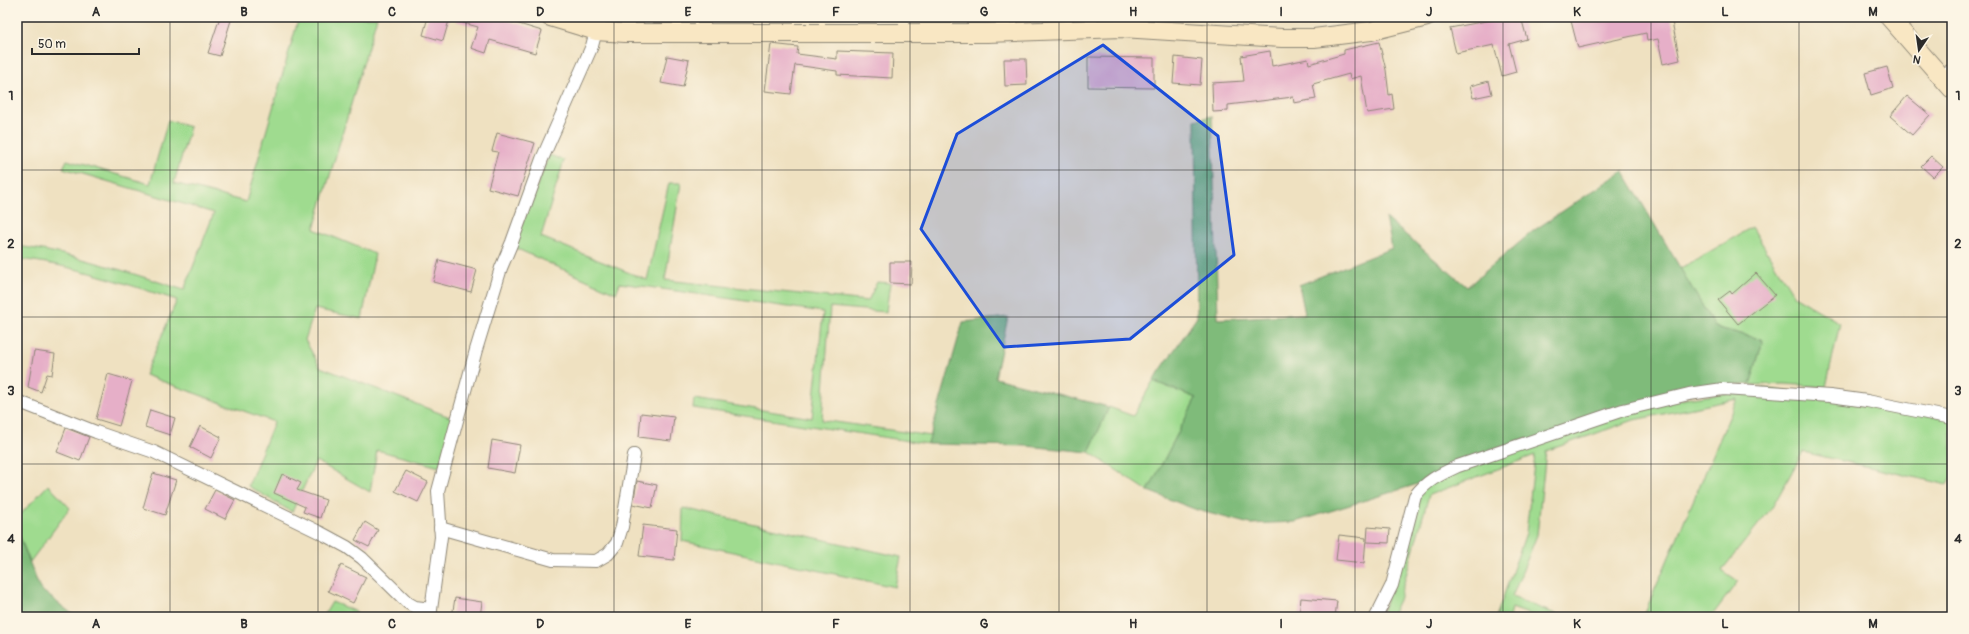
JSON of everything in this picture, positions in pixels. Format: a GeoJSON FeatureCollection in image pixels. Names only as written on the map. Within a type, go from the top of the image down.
{"type":"FeatureCollection","features":[{"type":"Feature","properties":{"kind":"street"},"geometry":{"type":"LineString","coordinates":[[550,17],[596,32],[668,34],[911,34],[1122,28],[1282,38],[1306,38],[1371,31],[1427,17]]}},
{"type":"Feature","properties":{"kind":"street"},"geometry":{"type":"LineString","coordinates":[[1889,17],[1948,79]]}},
{"type":"Feature","properties":{"kind":"street"},"geometry":{"type":"LineString","coordinates":[[17,400],[96,432],[154,452],[321,533],[362,558],[408,603],[430,613],[439,556],[440,528],[438,491],[441,476],[500,268],[512,242],[542,159],[581,73],[596,32]]}},
{"type":"Feature","properties":{"kind":"street"},"geometry":{"type":"LineString","coordinates":[[1376,617],[1392,585],[1415,496],[1422,485],[1433,477],[1458,466],[1624,410],[1689,394],[1723,389],[1756,390],[1838,397],[1867,401],[1952,418]]}},
{"type":"Feature","properties":{"kind":"street"},"geometry":{"type":"LineString","coordinates":[[440,528],[553,560],[596,561],[608,554],[617,543],[622,527],[634,455]]}},
{"type":"Feature","properties":{"kind":"highlighted area"},"geometry":{"type":"Polygon","coordinates":[[[1103,45],[1218,136],[1234,255],[1130,339],[1004,347],[921,229],[957,134],[1103,45]]]}},
{"type":"Feature","properties":{"kind":"green space"},"geometry":{"type":"Polygon","coordinates":[[[299,17],[377,17],[314,229],[375,254],[362,319],[315,309],[305,340],[320,367],[455,419],[439,467],[377,450],[370,492],[316,461],[292,512],[248,486],[274,422],[145,375],[177,300],[78,270],[58,265],[17,259],[17,246],[60,253],[122,270],[184,290],[214,213],[63,168],[67,160],[150,184],[168,120],[190,127],[174,183],[246,202],[299,17]]]}},
{"type":"Feature","properties":{"kind":"green space"},"geometry":{"type":"Polygon","coordinates":[[[1212,116],[1218,319],[1305,314],[1299,285],[1392,248],[1386,218],[1467,287],[1533,231],[1623,171],[1715,327],[1763,340],[1750,385],[1738,384],[1634,406],[1421,483],[1295,522],[1250,524],[1197,510],[1148,491],[1196,398],[1153,381],[1197,317],[1195,120],[1212,116]]]}},
{"type":"Feature","properties":{"kind":"green space"},"geometry":{"type":"Polygon","coordinates":[[[549,155],[564,160],[541,237],[647,280],[669,183],[681,183],[665,280],[868,301],[877,282],[890,283],[886,312],[830,307],[822,420],[931,436],[928,444],[693,408],[694,399],[812,418],[823,312],[620,283],[616,293],[513,247],[549,155]]]}},
{"type":"Feature","properties":{"kind":"green space"},"geometry":{"type":"Polygon","coordinates":[[[1752,227],[1794,296],[1840,323],[1826,387],[1785,384],[1750,385],[1763,340],[1715,327],[1680,269],[1752,227]]]}},
{"type":"Feature","properties":{"kind":"green space"},"geometry":{"type":"Polygon","coordinates":[[[1008,317],[995,378],[1109,407],[1089,452],[1027,446],[928,444],[963,322],[1008,317]]]}},
{"type":"Feature","properties":{"kind":"green space"},"geometry":{"type":"Polygon","coordinates":[[[1153,381],[1196,398],[1148,491],[1089,452],[1109,407],[1133,416],[1153,381]]]}},
{"type":"Feature","properties":{"kind":"green space"},"geometry":{"type":"Polygon","coordinates":[[[1764,388],[1952,419],[1952,477],[1948,485],[1803,452],[1773,506],[1722,570],[1738,581],[1711,617],[1643,617],[1737,399],[1634,420],[1546,451],[1537,535],[1512,597],[1563,617],[1537,617],[1512,608],[1510,617],[1496,617],[1526,533],[1535,455],[1429,495],[1399,600],[1391,617],[1381,617],[1421,483],[1634,406],[1764,388]]]}},
{"type":"Feature","properties":{"kind":"green space"},"geometry":{"type":"Polygon","coordinates":[[[48,485],[70,508],[30,562],[17,530],[17,518],[48,485]]]}},
{"type":"Feature","properties":{"kind":"green space"},"geometry":{"type":"Polygon","coordinates":[[[683,508],[901,557],[895,587],[682,541],[683,508]]]}},
{"type":"Feature","properties":{"kind":"green space"},"geometry":{"type":"Polygon","coordinates":[[[17,530],[40,589],[76,617],[17,617],[17,530]]]}},
{"type":"Feature","properties":{"kind":"green space"},"geometry":{"type":"Polygon","coordinates":[[[332,602],[357,612],[355,617],[323,617],[332,602]]]}},
{"type":"Feature","properties":{"kind":"building"},"geometry":{"type":"Polygon","coordinates":[[[220,17],[232,17],[220,56],[208,53],[220,17]]]}},
{"type":"Feature","properties":{"kind":"building"},"geometry":{"type":"Polygon","coordinates":[[[428,17],[450,17],[443,41],[423,35],[428,17]]]}},
{"type":"Feature","properties":{"kind":"building"},"geometry":{"type":"Polygon","coordinates":[[[457,17],[496,17],[542,31],[535,53],[490,40],[486,53],[471,48],[478,27],[456,21],[457,17]]]}},
{"type":"Feature","properties":{"kind":"building"},"geometry":{"type":"Polygon","coordinates":[[[1507,17],[1521,17],[1527,39],[1509,44],[1516,72],[1502,76],[1494,45],[1456,53],[1450,28],[1507,17]]]}},
{"type":"Feature","properties":{"kind":"building"},"geometry":{"type":"Polygon","coordinates":[[[1570,17],[1671,17],[1680,60],[1663,64],[1658,39],[1647,41],[1646,33],[1578,48],[1570,17]]]}},
{"type":"Feature","properties":{"kind":"building"},"geometry":{"type":"Polygon","coordinates":[[[1379,42],[1386,70],[1389,95],[1392,94],[1394,109],[1367,113],[1361,76],[1350,79],[1349,74],[1313,84],[1316,99],[1294,103],[1293,97],[1228,105],[1228,111],[1213,112],[1212,83],[1244,81],[1241,56],[1270,51],[1272,66],[1308,59],[1309,64],[1344,54],[1344,50],[1379,42]]]}},
{"type":"Feature","properties":{"kind":"building"},"geometry":{"type":"Polygon","coordinates":[[[771,44],[798,47],[797,54],[837,59],[837,51],[893,53],[892,78],[837,75],[837,71],[795,65],[791,94],[765,91],[771,44]]]}},
{"type":"Feature","properties":{"kind":"building"},"geometry":{"type":"Polygon","coordinates":[[[667,56],[689,60],[683,87],[661,83],[667,56]]]}},
{"type":"Feature","properties":{"kind":"building"},"geometry":{"type":"Polygon","coordinates":[[[1088,57],[1154,58],[1154,88],[1088,87],[1088,57]]]}},
{"type":"Feature","properties":{"kind":"building"},"geometry":{"type":"Polygon","coordinates":[[[1175,57],[1202,60],[1200,85],[1173,83],[1175,57]]]}},
{"type":"Feature","properties":{"kind":"building"},"geometry":{"type":"Polygon","coordinates":[[[1004,59],[1026,59],[1027,85],[1005,86],[1004,59]]]}},
{"type":"Feature","properties":{"kind":"building"},"geometry":{"type":"Polygon","coordinates":[[[1887,67],[1893,88],[1871,95],[1865,73],[1887,67]]]}},
{"type":"Feature","properties":{"kind":"building"},"geometry":{"type":"Polygon","coordinates":[[[1489,81],[1492,94],[1473,98],[1470,86],[1489,81]]]}},
{"type":"Feature","properties":{"kind":"building"},"geometry":{"type":"Polygon","coordinates":[[[1907,96],[1930,115],[1912,135],[1890,116],[1907,96]]]}},
{"type":"Feature","properties":{"kind":"building"},"geometry":{"type":"Polygon","coordinates":[[[497,133],[535,143],[518,196],[488,188],[498,152],[492,151],[497,133]]]}},
{"type":"Feature","properties":{"kind":"building"},"geometry":{"type":"Polygon","coordinates":[[[1931,156],[1943,167],[1933,177],[1921,166],[1931,156]]]}},
{"type":"Feature","properties":{"kind":"building"},"geometry":{"type":"Polygon","coordinates":[[[439,260],[477,270],[471,292],[433,282],[439,260]]]}},
{"type":"Feature","properties":{"kind":"building"},"geometry":{"type":"Polygon","coordinates":[[[890,262],[912,262],[911,284],[890,283],[890,262]]]}},
{"type":"Feature","properties":{"kind":"building"},"geometry":{"type":"Polygon","coordinates":[[[1756,273],[1775,295],[1738,324],[1718,300],[1730,291],[1732,294],[1756,273]]]}},
{"type":"Feature","properties":{"kind":"building"},"geometry":{"type":"Polygon","coordinates":[[[34,351],[55,354],[52,375],[47,374],[41,392],[28,387],[34,351]]]}},
{"type":"Feature","properties":{"kind":"building"},"geometry":{"type":"Polygon","coordinates":[[[108,374],[132,381],[119,426],[96,419],[108,374]]]}},
{"type":"Feature","properties":{"kind":"building"},"geometry":{"type":"Polygon","coordinates":[[[150,410],[175,418],[170,435],[145,427],[150,410]]]}},
{"type":"Feature","properties":{"kind":"building"},"geometry":{"type":"Polygon","coordinates":[[[641,413],[674,417],[671,441],[639,437],[641,413]]]}},
{"type":"Feature","properties":{"kind":"building"},"geometry":{"type":"Polygon","coordinates":[[[200,426],[221,437],[211,458],[190,447],[200,426]]]}},
{"type":"Feature","properties":{"kind":"building"},"geometry":{"type":"Polygon","coordinates":[[[66,428],[89,437],[80,461],[57,452],[66,428]]]}},
{"type":"Feature","properties":{"kind":"building"},"geometry":{"type":"Polygon","coordinates":[[[492,440],[520,445],[515,473],[488,468],[492,440]]]}},
{"type":"Feature","properties":{"kind":"building"},"geometry":{"type":"Polygon","coordinates":[[[406,471],[428,482],[418,502],[395,491],[406,471]]]}},
{"type":"Feature","properties":{"kind":"building"},"geometry":{"type":"Polygon","coordinates":[[[153,473],[176,480],[165,515],[143,508],[153,473]]]}},
{"type":"Feature","properties":{"kind":"building"},"geometry":{"type":"Polygon","coordinates":[[[282,474],[301,483],[297,490],[326,500],[320,518],[303,512],[305,507],[274,493],[282,474]]]}},
{"type":"Feature","properties":{"kind":"building"},"geometry":{"type":"Polygon","coordinates":[[[637,481],[657,485],[652,508],[633,504],[637,481]]]}},
{"type":"Feature","properties":{"kind":"building"},"geometry":{"type":"Polygon","coordinates":[[[215,490],[235,500],[225,519],[205,509],[215,490]]]}},
{"type":"Feature","properties":{"kind":"building"},"geometry":{"type":"Polygon","coordinates":[[[365,522],[378,530],[369,547],[355,540],[365,522]]]}},
{"type":"Feature","properties":{"kind":"building"},"geometry":{"type":"Polygon","coordinates":[[[643,525],[677,529],[674,560],[639,556],[643,525]]]}},
{"type":"Feature","properties":{"kind":"building"},"geometry":{"type":"Polygon","coordinates":[[[1368,527],[1390,529],[1389,543],[1367,542],[1368,527]]]}},
{"type":"Feature","properties":{"kind":"building"},"geometry":{"type":"Polygon","coordinates":[[[1339,535],[1366,538],[1364,563],[1336,560],[1339,535]]]}},
{"type":"Feature","properties":{"kind":"building"},"geometry":{"type":"Polygon","coordinates":[[[341,565],[366,577],[353,603],[328,591],[341,565]]]}},
{"type":"Feature","properties":{"kind":"building"},"geometry":{"type":"Polygon","coordinates":[[[455,598],[482,602],[480,617],[452,617],[455,598]]]}},
{"type":"Feature","properties":{"kind":"building"},"geometry":{"type":"Polygon","coordinates":[[[1301,598],[1337,601],[1335,617],[1299,617],[1301,598]]]}}]}
